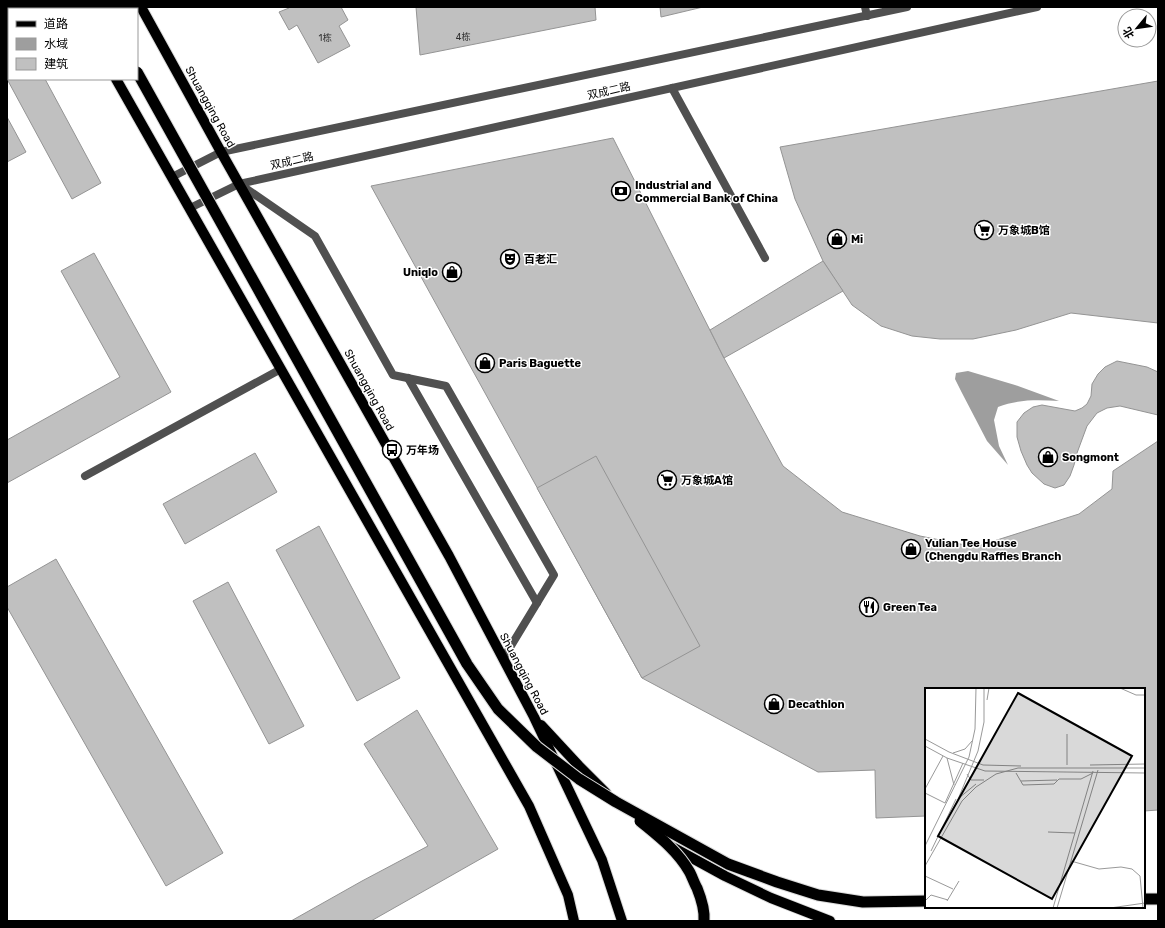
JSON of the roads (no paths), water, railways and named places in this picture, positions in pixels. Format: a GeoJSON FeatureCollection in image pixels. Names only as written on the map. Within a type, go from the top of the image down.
{"type":"FeatureCollection","features":[{"type":"Feature","properties":{"kind":"highway"},"geometry":{"type":"LineString","coordinates":[[138,74],[466,664],[498,709],[537,747],[579,779],[616,802],[728,864],[818,895],[864,902],[925,901]]}},
{"type":"Feature","properties":{"kind":"highway"},"geometry":{"type":"LineString","coordinates":[[616,802],[664,840],[690,871],[705,914],[704,921]]}},
{"type":"Feature","properties":{"kind":"highway"},"geometry":{"type":"LineString","coordinates":[[1145,899],[1158,899]]}},
{"type":"Feature","properties":{"kind":"main road","name":"Shuangqing Road"},"geometry":{"type":"LineString","coordinates":[[141,7],[449,556],[503,658],[534,718],[602,860],[622,921]]}},
{"type":"Feature","properties":{"kind":"main road"},"geometry":{"type":"LineString","coordinates":[[117,80],[528,806],[568,895],[574,921]]}},
{"type":"Feature","properties":{"kind":"main road"},"geometry":{"type":"LineString","coordinates":[[534,718],[579,766],[623,809],[667,844],[725,876],[764,895],[830,921]]}},
{"type":"Feature","properties":{"kind":"street"},"geometry":{"type":"LineString","coordinates":[[865,7],[867,16]]}},
{"type":"Feature","properties":{"kind":"street","name":"双成二路"},"geometry":{"type":"LineString","coordinates":[[172,177],[221,152],[907,7]]}},
{"type":"Feature","properties":{"kind":"street","name":"双成二路"},"geometry":{"type":"LineString","coordinates":[[190,208],[239,184],[1037,7]]}},
{"type":"Feature","properties":{"kind":"street"},"geometry":{"type":"LineString","coordinates":[[672,88],[765,258]]}},
{"type":"Feature","properties":{"kind":"street"},"geometry":{"type":"LineString","coordinates":[[239,184],[315,236],[393,375],[446,386],[554,576],[503,658]]}},
{"type":"Feature","properties":{"kind":"street"},"geometry":{"type":"LineString","coordinates":[[85,476],[281,369]]}},
{"type":"Feature","properties":{"kind":"street"},"geometry":{"type":"LineString","coordinates":[[408,378],[537,604]]}},
{"type":"Feature","properties":{"kind":"water"},"geometry":{"type":"Polygon","coordinates":[[[968,371],[1015,385],[1059,401],[1021,401],[998,407],[994,420],[999,446],[1008,465],[987,441],[955,379],[956,373],[968,371]]]}},
{"type":"Feature","properties":{"kind":"place","name":"Industrial and Commercial Bank of China"},"geometry":{"type":"Point","coordinates":[621,191]}},
{"type":"Feature","properties":{"kind":"place","name":"万象城B馆"},"geometry":{"type":"Point","coordinates":[984,230]}},
{"type":"Feature","properties":{"kind":"place","name":"Mi"},"geometry":{"type":"Point","coordinates":[837,239]}},
{"type":"Feature","properties":{"kind":"place","name":"百老汇"},"geometry":{"type":"Point","coordinates":[510,259]}},
{"type":"Feature","properties":{"kind":"place","name":"Uniqlo"},"geometry":{"type":"Point","coordinates":[452,272]}},
{"type":"Feature","properties":{"kind":"place","name":"Paris Baguette"},"geometry":{"type":"Point","coordinates":[485,363]}},
{"type":"Feature","properties":{"kind":"place","name":"万年场"},"geometry":{"type":"Point","coordinates":[392,450]}},
{"type":"Feature","properties":{"kind":"place","name":"Songmont"},"geometry":{"type":"Point","coordinates":[1048,457]}},
{"type":"Feature","properties":{"kind":"place","name":"万象城A馆"},"geometry":{"type":"Point","coordinates":[667,480]}},
{"type":"Feature","properties":{"kind":"place","name":"Yulian Tee House (Chengdu Raffles Branch"},"geometry":{"type":"Point","coordinates":[911,549]}},
{"type":"Feature","properties":{"kind":"place","name":"Green Tea"},"geometry":{"type":"Point","coordinates":[869,607]}},
{"type":"Feature","properties":{"kind":"place","name":"Decathlon"},"geometry":{"type":"Point","coordinates":[774,704]}}]}
